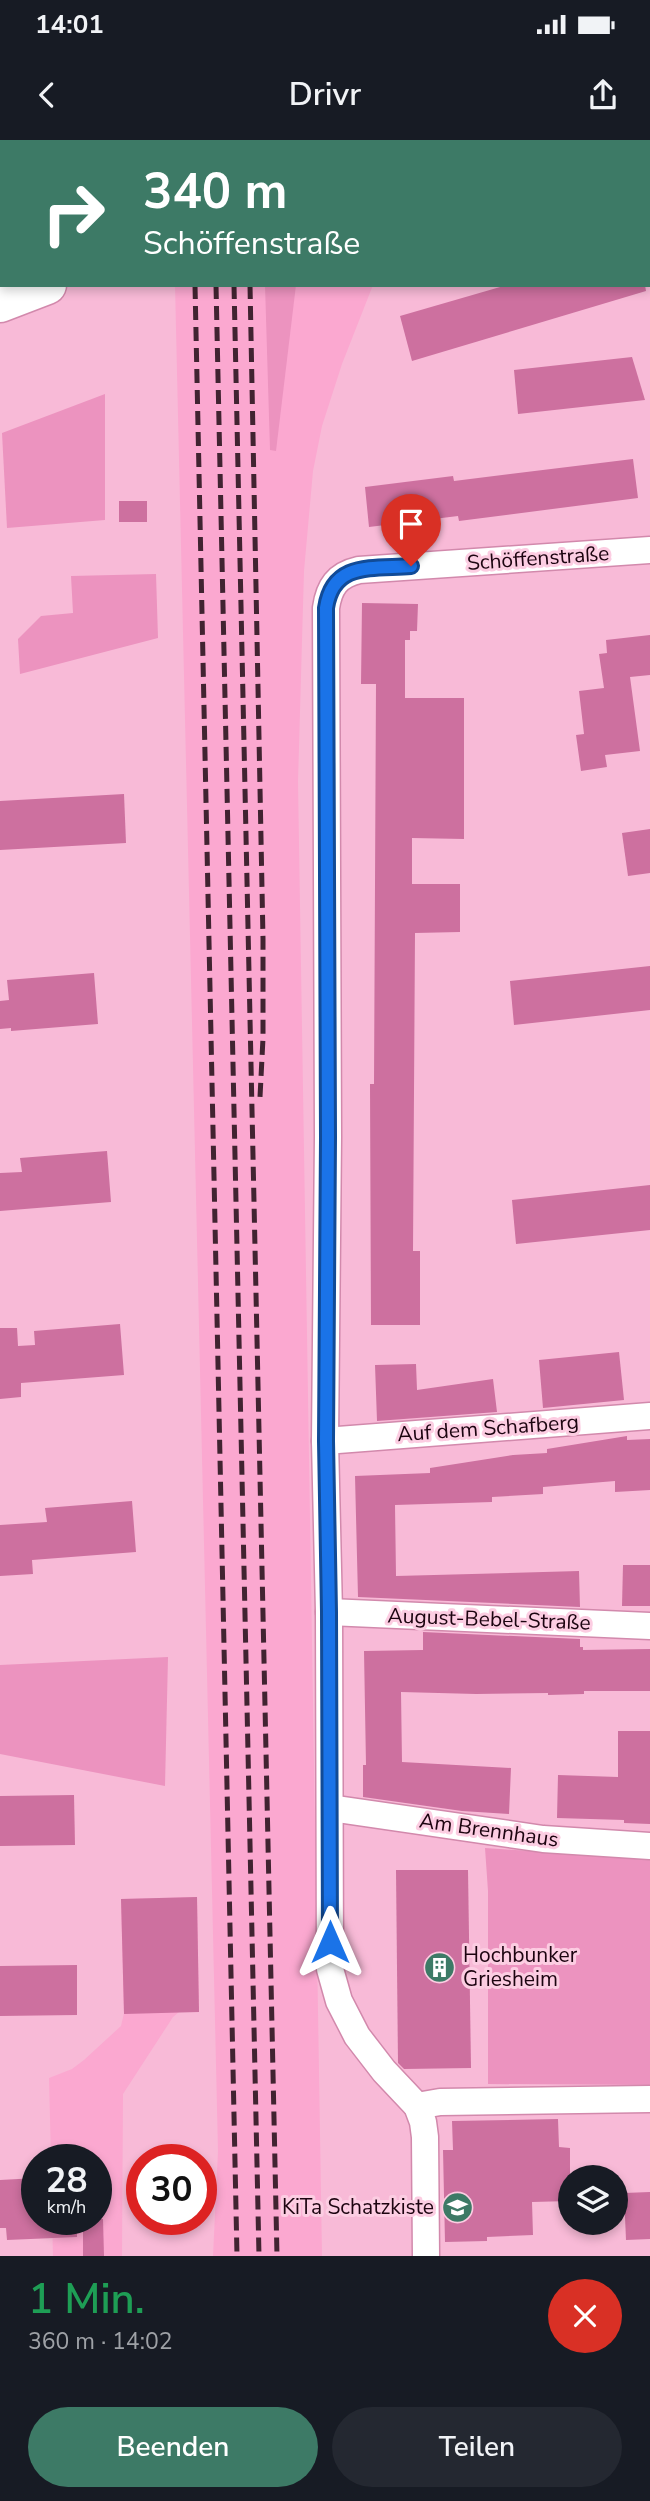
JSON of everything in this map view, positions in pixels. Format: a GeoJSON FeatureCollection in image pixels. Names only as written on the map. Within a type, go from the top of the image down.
{"type":"FeatureCollection","features":[{"type":"Feature","properties":{"kind":"highway"},"geometry":{"type":"LineString","coordinates":[[0,303],[42,287]]}},
{"type":"Feature","properties":{"kind":"street","name":"Schöffenstraße"},"geometry":{"type":"LineString","coordinates":[[326,1441],[328,594],[342,575],[359,569],[650,550]]}},
{"type":"Feature","properties":{"kind":"street","name":"Auf dem Schafberg"},"geometry":{"type":"LineString","coordinates":[[326,1441],[650,1416]]}},
{"type":"Feature","properties":{"kind":"street"},"geometry":{"type":"LineString","coordinates":[[326,1441],[330,1969],[339,2001],[357,2036],[384,2071],[417,2106],[423,2122],[426,2256]]}},
{"type":"Feature","properties":{"kind":"street","name":"August-Bebel-Straße"},"geometry":{"type":"LineString","coordinates":[[329,1612],[650,1626]]}},
{"type":"Feature","properties":{"kind":"street","name":"Am Brennhaus"},"geometry":{"type":"LineString","coordinates":[[330,1808],[543,1839],[650,1846]]}},
{"type":"Feature","properties":{"kind":"street"},"geometry":{"type":"LineString","coordinates":[[417,2106],[440,2102],[650,2099]]}},
{"type":"Feature","properties":{"kind":"shaded area"},"geometry":{"type":"Polygon","coordinates":[[[175,287],[372,287],[342,364],[322,426],[313,471],[304,571],[298,782],[322,2256],[213,2256],[214,2235],[217,2235],[175,287]]]}},
{"type":"Feature","properties":{"kind":"shaded area"},"geometry":{"type":"Polygon","coordinates":[[[265,287],[296,287],[276,451],[270,450],[265,287]]]}},
{"type":"Feature","properties":{"kind":"shaded area"},"geometry":{"type":"Polygon","coordinates":[[[105,394],[105,520],[7,528],[2,433],[105,394]]]}},
{"type":"Feature","properties":{"kind":"shaded area"},"geometry":{"type":"Polygon","coordinates":[[[156,574],[158,638],[20,674],[18,639],[41,616],[73,613],[71,576],[156,574]]]}},
{"type":"Feature","properties":{"kind":"shaded area"},"geometry":{"type":"Polygon","coordinates":[[[168,1657],[165,1786],[0,1754],[0,1665],[168,1657]]]}},
{"type":"Feature","properties":{"kind":"shaded area"},"geometry":{"type":"Polygon","coordinates":[[[485,1848],[650,1859],[650,2085],[488,2084],[488,1891],[485,1848]]]}},
{"type":"Feature","properties":{"kind":"shaded area"},"geometry":{"type":"Polygon","coordinates":[[[197,1897],[199,2012],[179,2012],[173,2017],[123,2094],[122,2256],[53,2256],[52,2235],[112,2235],[112,2144],[51,2144],[49,2078],[72,2069],[121,2026],[124,2013],[121,1899],[197,1897]]]}},
{"type":"Feature","properties":{"kind":"building"},"geometry":{"type":"Polygon","coordinates":[[[500,287],[645,287],[646,291],[412,361],[400,316],[500,287]]]}},
{"type":"Feature","properties":{"kind":"building"},"geometry":{"type":"Polygon","coordinates":[[[632,357],[645,400],[518,414],[514,370],[632,357]]]}},
{"type":"Feature","properties":{"kind":"building"},"geometry":{"type":"Polygon","coordinates":[[[633,459],[638,498],[459,521],[458,516],[369,527],[365,487],[453,476],[454,481],[633,459]]]}},
{"type":"Feature","properties":{"kind":"building"},"geometry":{"type":"Polygon","coordinates":[[[119,501],[147,501],[147,522],[119,522],[119,501]]]}},
{"type":"Feature","properties":{"kind":"building"},"geometry":{"type":"Polygon","coordinates":[[[362,603],[418,604],[417,631],[410,631],[410,640],[405,640],[405,698],[464,698],[464,839],[412,838],[412,884],[460,884],[460,932],[415,933],[413,1251],[420,1251],[420,1325],[371,1325],[370,1084],[374,1084],[376,684],[361,684],[362,603]]]}},
{"type":"Feature","properties":{"kind":"building"},"geometry":{"type":"Polygon","coordinates":[[[650,635],[650,675],[630,677],[640,751],[605,755],[607,767],[581,771],[576,735],[584,734],[579,691],[604,688],[599,654],[607,653],[606,640],[650,635]]]}},
{"type":"Feature","properties":{"kind":"building"},"geometry":{"type":"Polygon","coordinates":[[[124,794],[126,843],[0,850],[0,801],[124,794]]]}},
{"type":"Feature","properties":{"kind":"building"},"geometry":{"type":"Polygon","coordinates":[[[650,829],[650,873],[628,876],[622,833],[650,829]]]}},
{"type":"Feature","properties":{"kind":"building"},"geometry":{"type":"Polygon","coordinates":[[[650,966],[650,1010],[514,1025],[510,981],[650,966]]]}},
{"type":"Feature","properties":{"kind":"building"},"geometry":{"type":"Polygon","coordinates":[[[94,973],[98,1024],[11,1031],[11,1028],[0,1029],[0,1001],[9,1000],[7,980],[94,973]]]}},
{"type":"Feature","properties":{"kind":"building"},"geometry":{"type":"Polygon","coordinates":[[[107,1151],[111,1202],[0,1211],[0,1173],[22,1172],[20,1158],[107,1151]]]}},
{"type":"Feature","properties":{"kind":"building"},"geometry":{"type":"Polygon","coordinates":[[[650,1185],[650,1230],[516,1244],[512,1200],[650,1185]]]}},
{"type":"Feature","properties":{"kind":"building"},"geometry":{"type":"Polygon","coordinates":[[[120,1324],[124,1375],[21,1383],[21,1397],[0,1399],[0,1328],[17,1328],[18,1346],[35,1345],[34,1331],[120,1324]]]}},
{"type":"Feature","properties":{"kind":"building"},"geometry":{"type":"Polygon","coordinates":[[[619,1352],[624,1400],[543,1408],[539,1360],[619,1352]]]}},
{"type":"Feature","properties":{"kind":"building"},"geometry":{"type":"Polygon","coordinates":[[[416,1364],[417,1390],[493,1379],[497,1412],[377,1421],[375,1365],[416,1364]]]}},
{"type":"Feature","properties":{"kind":"building"},"geometry":{"type":"Polygon","coordinates":[[[627,1436],[627,1440],[650,1439],[650,1490],[615,1492],[615,1481],[543,1487],[543,1494],[492,1497],[492,1502],[395,1505],[396,1576],[579,1571],[580,1607],[358,1597],[355,1476],[430,1473],[430,1468],[513,1455],[547,1453],[547,1449],[627,1436]]]}},
{"type":"Feature","properties":{"kind":"building"},"geometry":{"type":"Polygon","coordinates":[[[132,1501],[136,1552],[32,1560],[33,1574],[0,1576],[0,1525],[47,1522],[45,1508],[132,1501]]]}},
{"type":"Feature","properties":{"kind":"building"},"geometry":{"type":"Polygon","coordinates":[[[623,1565],[650,1565],[650,1606],[622,1606],[623,1565]]]}},
{"type":"Feature","properties":{"kind":"building"},"geometry":{"type":"Polygon","coordinates":[[[423,1632],[580,1639],[580,1647],[583,1647],[583,1650],[650,1649],[650,1691],[584,1691],[584,1694],[548,1695],[401,1692],[402,1762],[511,1768],[509,1814],[462,1811],[363,1797],[363,1765],[366,1765],[364,1651],[423,1650],[423,1632]]]}},
{"type":"Feature","properties":{"kind":"building"},"geometry":{"type":"Polygon","coordinates":[[[618,1731],[650,1731],[650,1824],[624,1823],[624,1820],[557,1818],[558,1775],[618,1777],[618,1731]]]}},
{"type":"Feature","properties":{"kind":"building"},"geometry":{"type":"Polygon","coordinates":[[[74,1795],[75,1845],[0,1846],[0,1796],[74,1795]]]}},
{"type":"Feature","properties":{"kind":"building","name":"Hochbunker Griesheim"},"geometry":{"type":"Polygon","coordinates":[[[396,1870],[468,1870],[471,2068],[404,2069],[398,2063],[396,1870]]]}},
{"type":"Feature","properties":{"kind":"building"},"geometry":{"type":"Polygon","coordinates":[[[197,1897],[199,2012],[124,2014],[121,1899],[197,1897]]]}},
{"type":"Feature","properties":{"kind":"building"},"geometry":{"type":"Polygon","coordinates":[[[77,1965],[77,2015],[0,2016],[0,1966],[77,1965]]]}},
{"type":"Feature","properties":{"kind":"building"},"geometry":{"type":"Polygon","coordinates":[[[558,2119],[559,2147],[570,2148],[570,2165],[558,2165],[558,2201],[532,2202],[533,2235],[487,2237],[487,2241],[445,2242],[443,2150],[453,2150],[452,2121],[558,2119]]]}},
{"type":"Feature","properties":{"kind":"building"},"geometry":{"type":"Polygon","coordinates":[[[21,2179],[21,2235],[77,2237],[7,2240],[6,2228],[0,2228],[0,2180],[21,2179]]]}},
{"type":"Feature","properties":{"kind":"building"},"geometry":{"type":"Polygon","coordinates":[[[650,2192],[650,2239],[626,2240],[628,2193],[650,2192]]]}},
{"type":"Feature","properties":{"kind":"building"},"geometry":{"type":"Polygon","coordinates":[[[83,2235],[103,2235],[104,2256],[83,2256],[83,2235]]]}},
{"type":"Feature","properties":{"kind":"railway"},"geometry":{"type":"LineString","coordinates":[[195,287],[237,2256]]}},
{"type":"Feature","properties":{"kind":"railway"},"geometry":{"type":"LineString","coordinates":[[216,287],[259,2256]]}},
{"type":"Feature","properties":{"kind":"railway"},"geometry":{"type":"LineString","coordinates":[[234,287],[277,2256]]}},
{"type":"Feature","properties":{"kind":"railway"},"geometry":{"type":"LineString","coordinates":[[250,287],[263,939],[260,1097]]}},
{"type":"Feature","properties":{"kind":"place","name":"Hochbunker Griesheim"},"geometry":{"type":"Point","coordinates":[440,1967]}},
{"type":"Feature","properties":{"kind":"place","name":"KiTa Schatzkiste"},"geometry":{"type":"Point","coordinates":[457,2207]}},
{"type":"Feature","properties":{"kind":"route"},"geometry":{"type":"LineString","coordinates":[[330,1942],[326,1441],[326,608],[328,594],[342,575],[359,569],[411,566]]}}]}
